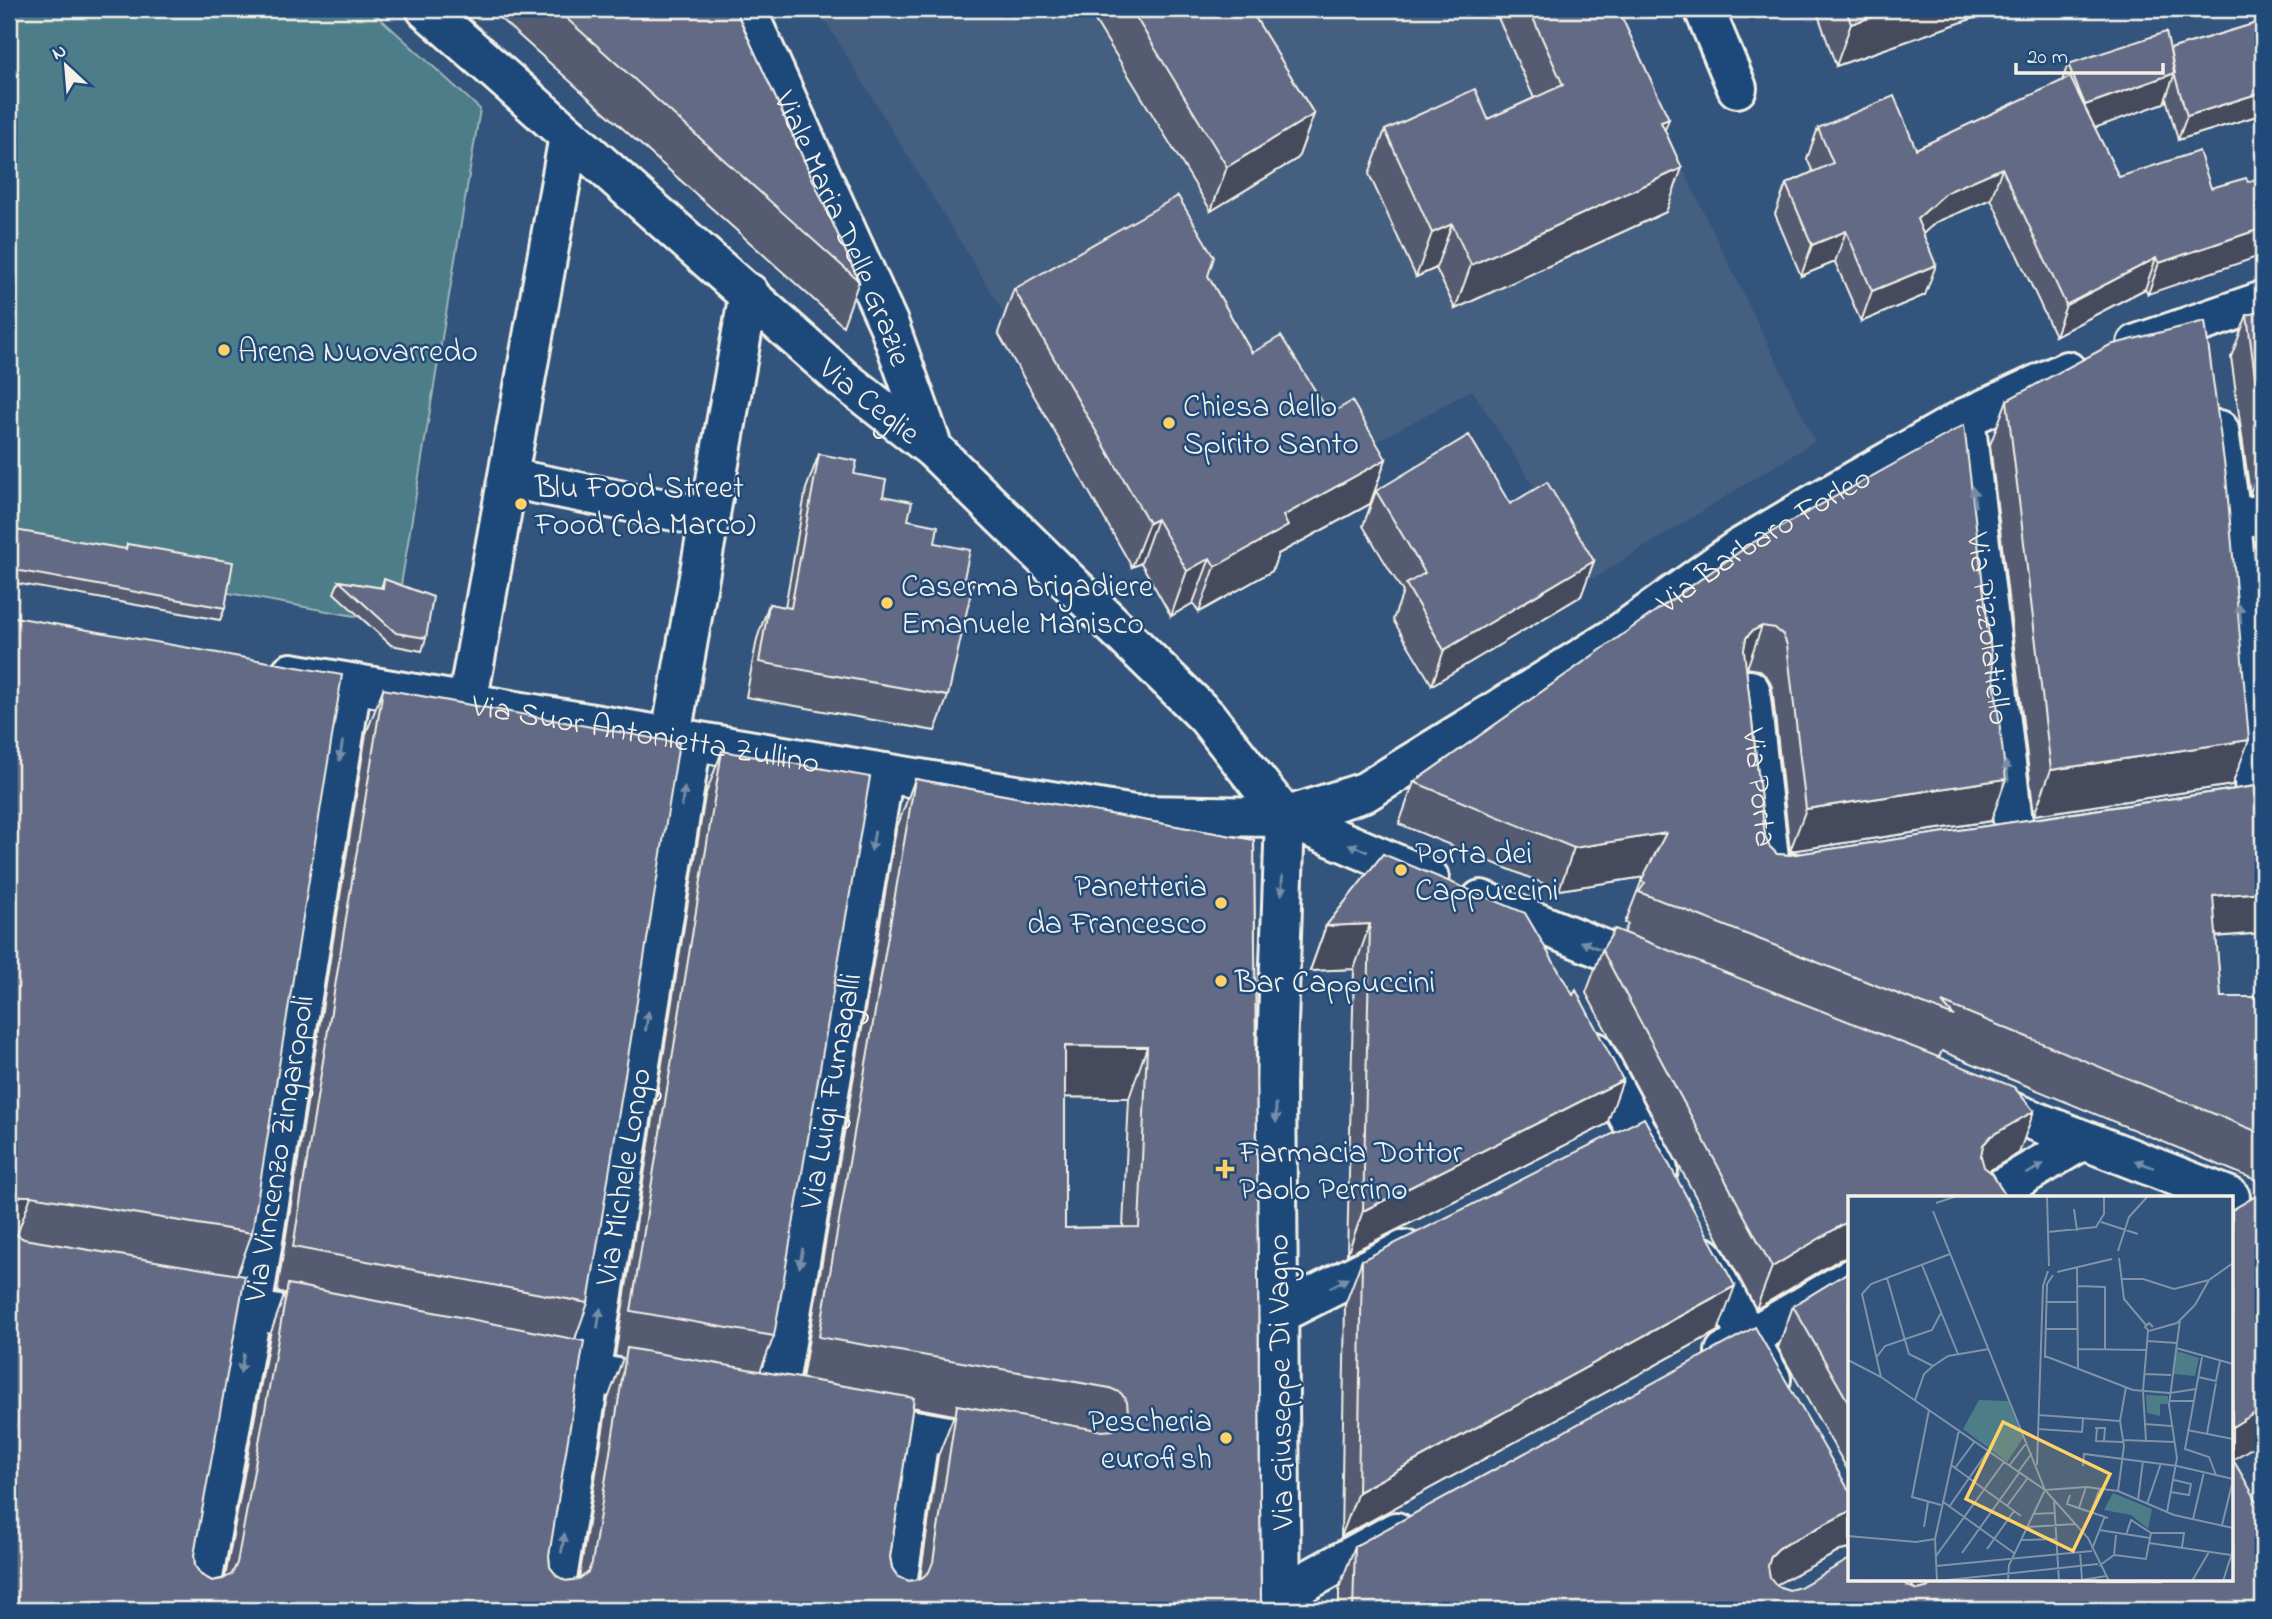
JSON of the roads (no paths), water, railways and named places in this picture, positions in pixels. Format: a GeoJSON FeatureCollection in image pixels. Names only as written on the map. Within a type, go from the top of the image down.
{"type":"FeatureCollection","features":[{"type":"Feature","properties":{"kind":"street","name":"Via Ceglie"},"geometry":{"type":"LineString","coordinates":[[426,9],[749,293],[842,379],[933,449],[1207,717],[1285,817]]}},
{"type":"Feature","properties":{"kind":"street","name":"Viale Maria Delle Grazie"},"geometry":{"type":"LineString","coordinates":[[746,9],[889,325],[933,449]]}},
{"type":"Feature","properties":{"kind":"street"},"geometry":{"type":"LineString","coordinates":[[1704,9],[1737,88]]}},
{"type":"Feature","properties":{"kind":"street"},"geometry":{"type":"LineString","coordinates":[[467,704],[569,136]]}},
{"type":"Feature","properties":{"kind":"street","name":"Via Michele Longo"},"geometry":{"type":"LineString","coordinates":[[552,1610],[590,1374],[710,518],[749,293]]}},
{"type":"Feature","properties":{"kind":"street","name":"Via Barbaro Forleo"},"geometry":{"type":"LineString","coordinates":[[1285,817],[1365,792],[1614,638],[1737,550],[1965,418],[2080,365],[2204,319],[2263,301]]}},
{"type":"Feature","properties":{"kind":"street"},"geometry":{"type":"LineString","coordinates":[[2204,319],[2210,359]]}},
{"type":"Feature","properties":{"kind":"street"},"geometry":{"type":"LineString","coordinates":[[2215,399],[2247,517],[2260,803],[2216,810]]}},
{"type":"Feature","properties":{"kind":"street","name":"Via Pizzolatiello"},"geometry":{"type":"LineString","coordinates":[[1965,418],[2015,839]]}},
{"type":"Feature","properties":{"kind":"street"},"geometry":{"type":"LineString","coordinates":[[508,478],[710,518]]}},
{"type":"Feature","properties":{"kind":"street","name":"Via Suor Antonietta Zullino"},"geometry":{"type":"LineString","coordinates":[[256,667],[1134,816],[1285,817]]}},
{"type":"Feature","properties":{"kind":"street","name":"Via Vincenzo Zingaropoli"},"geometry":{"type":"LineString","coordinates":[[197,1610],[252,1309],[352,684]]}},
{"type":"Feature","properties":{"kind":"street","name":"Via Porta"},"geometry":{"type":"LineString","coordinates":[[1751,694],[1771,876],[1825,868]]}},
{"type":"Feature","properties":{"kind":"street","name":"Via Luigi Fumagalli"},"geometry":{"type":"LineString","coordinates":[[775,1406],[884,773]]}},
{"type":"Feature","properties":{"kind":"street"},"geometry":{"type":"LineString","coordinates":[[1285,817],[1688,984]]}},
{"type":"Feature","properties":{"kind":"street","name":"Via Giuseppe Di Vagno"},"geometry":{"type":"LineString","coordinates":[[1281,1602],[1276,1084],[1285,817]]}},
{"type":"Feature","properties":{"kind":"street"},"geometry":{"type":"LineString","coordinates":[[1975,845],[2055,833]]}},
{"type":"Feature","properties":{"kind":"street"},"geometry":{"type":"LineString","coordinates":[[1521,917],[1547,965]]}},
{"type":"Feature","properties":{"kind":"street"},"geometry":{"type":"LineString","coordinates":[[1579,1025],[1789,1411]]}},
{"type":"Feature","properties":{"kind":"street"},"geometry":{"type":"LineString","coordinates":[[1946,1086],[2226,1196]]}},
{"type":"Feature","properties":{"kind":"street"},"geometry":{"type":"LineString","coordinates":[[1601,1152],[1638,1133]]}},
{"type":"Feature","properties":{"kind":"street"},"geometry":{"type":"LineString","coordinates":[[1989,1196],[2083,1140]]}},
{"type":"Feature","properties":{"kind":"street"},"geometry":{"type":"LineString","coordinates":[[2234,1199],[2263,1212]]}},
{"type":"Feature","properties":{"kind":"street"},"geometry":{"type":"LineString","coordinates":[[1278,1314],[1439,1233]]}},
{"type":"Feature","properties":{"kind":"street"},"geometry":{"type":"LineString","coordinates":[[1700,1366],[1848,1280]]}},
{"type":"Feature","properties":{"kind":"street"},"geometry":{"type":"LineString","coordinates":[[157,1293],[360,1330]]}},
{"type":"Feature","properties":{"kind":"street"},"geometry":{"type":"LineString","coordinates":[[495,1356],[696,1392]]}},
{"type":"Feature","properties":{"kind":"street"},"geometry":{"type":"LineString","coordinates":[[736,1399],[1036,1451]]}},
{"type":"Feature","properties":{"kind":"street"},"geometry":{"type":"LineString","coordinates":[[893,1610],[920,1431]]}},
{"type":"Feature","properties":{"kind":"street"},"geometry":{"type":"LineString","coordinates":[[1281,1602],[1424,1516]]}},
{"type":"Feature","properties":{"kind":"place","name":"Arena Nuovarredo"},"geometry":{"type":"Point","coordinates":[224,350]}},
{"type":"Feature","properties":{"kind":"place","name":"Chiesa dello Spirito Santo"},"geometry":{"type":"Point","coordinates":[1169,423]}},
{"type":"Feature","properties":{"kind":"place","name":"Blu Food Street Food (da Marco)"},"geometry":{"type":"Point","coordinates":[521,504]}},
{"type":"Feature","properties":{"kind":"place","name":"Caserma brigadiere Emanuele Manisco"},"geometry":{"type":"Point","coordinates":[887,603]}},
{"type":"Feature","properties":{"kind":"place","name":"Porta dei Cappuccini"},"geometry":{"type":"Point","coordinates":[1401,870]}},
{"type":"Feature","properties":{"kind":"place","name":"Panetteria da Francesco"},"geometry":{"type":"Point","coordinates":[1221,903]}},
{"type":"Feature","properties":{"kind":"place","name":"Bar Cappuccini"},"geometry":{"type":"Point","coordinates":[1221,981]}},
{"type":"Feature","properties":{"kind":"place","name":"Farmacia Dottor Paolo Perrino"},"geometry":{"type":"Point","coordinates":[1225,1169]}},
{"type":"Feature","properties":{"kind":"place","name":"Pescheria eurofish"},"geometry":{"type":"Point","coordinates":[1226,1438]}}]}
